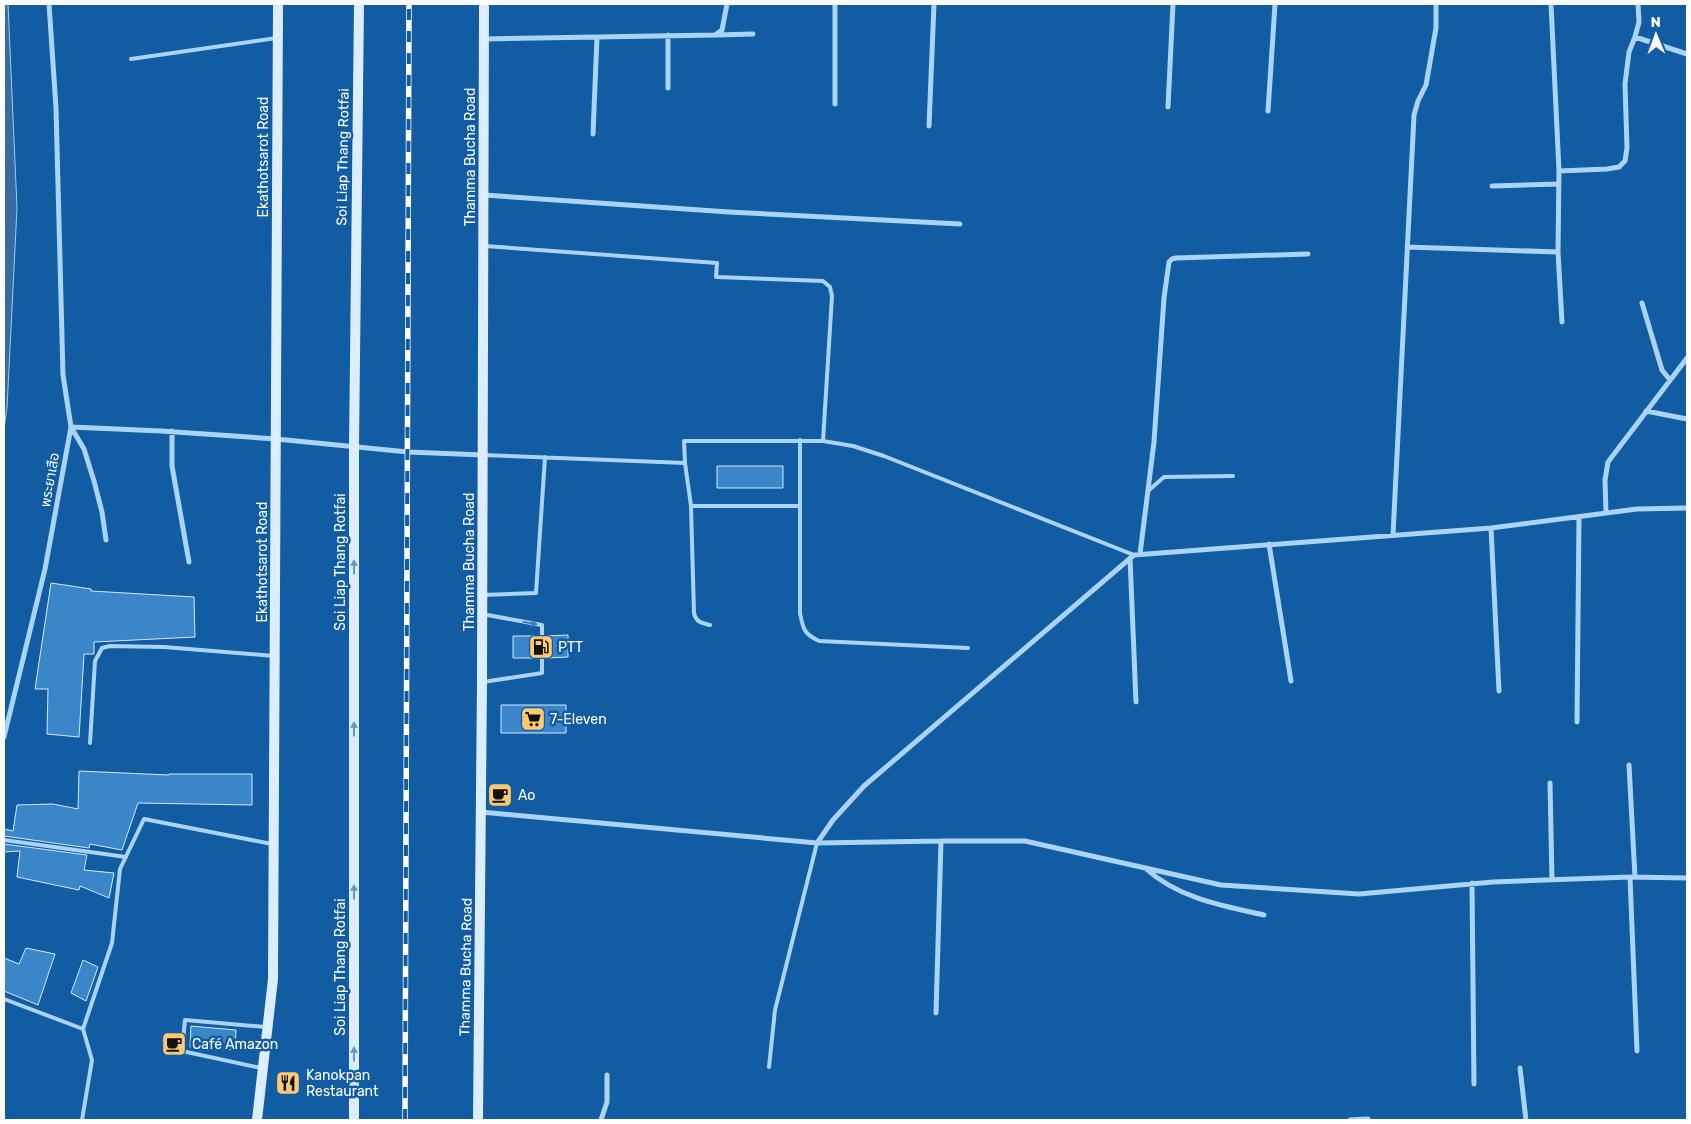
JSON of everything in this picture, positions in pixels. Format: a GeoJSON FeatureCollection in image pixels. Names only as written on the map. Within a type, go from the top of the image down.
{"type":"FeatureCollection","features":[{"type":"Feature","properties":{"kind":"main road","name":"Ekathotsarot Road"},"geometry":{"type":"LineString","coordinates":[[258,1120],[272,979],[278,4]]}},
{"type":"Feature","properties":{"kind":"main road","name":"Soi Liap Thang Rotfai"},"geometry":{"type":"LineString","coordinates":[[354,1120],[354,448],[359,4]]}},
{"type":"Feature","properties":{"kind":"main road","name":"Thamma Bucha Road"},"geometry":{"type":"LineString","coordinates":[[478,1120],[482,682],[484,4]]}},
{"type":"Feature","properties":{"kind":"street"},"geometry":{"type":"LineString","coordinates":[[49,4],[56,108],[62,376],[71,426],[84,449],[94,481],[102,512],[106,540]]}},
{"type":"Feature","properties":{"kind":"street"},"geometry":{"type":"LineString","coordinates":[[715,35],[722,30],[727,4]]}},
{"type":"Feature","properties":{"kind":"street"},"geometry":{"type":"LineString","coordinates":[[835,104],[836,4]]}},
{"type":"Feature","properties":{"kind":"street"},"geometry":{"type":"LineString","coordinates":[[929,126],[934,4]]}},
{"type":"Feature","properties":{"kind":"street"},"geometry":{"type":"LineString","coordinates":[[1168,107],[1173,4]]}},
{"type":"Feature","properties":{"kind":"street"},"geometry":{"type":"LineString","coordinates":[[1268,111],[1275,4]]}},
{"type":"Feature","properties":{"kind":"street"},"geometry":{"type":"LineString","coordinates":[[1393,535],[1414,115],[1418,101],[1426,86],[1436,28],[1436,4]]}},
{"type":"Feature","properties":{"kind":"street"},"geometry":{"type":"LineString","coordinates":[[1551,4],[1559,170],[1558,252],[1562,322]]}},
{"type":"Feature","properties":{"kind":"street"},"geometry":{"type":"LineString","coordinates":[[1559,170],[1613,168],[1619,167],[1626,161],[1625,84],[1629,52],[1638,22],[1638,4]]}},
{"type":"Feature","properties":{"kind":"street"},"geometry":{"type":"LineString","coordinates":[[484,39],[753,34]]}},
{"type":"Feature","properties":{"kind":"street"},"geometry":{"type":"LineString","coordinates":[[668,35],[668,88]]}},
{"type":"Feature","properties":{"kind":"street"},"geometry":{"type":"LineString","coordinates":[[593,134],[596,37]]}},
{"type":"Feature","properties":{"kind":"street"},"geometry":{"type":"LineString","coordinates":[[1635,37],[1687,54]]}},
{"type":"Feature","properties":{"kind":"street"},"geometry":{"type":"LineString","coordinates":[[1492,186],[1559,184]]}},
{"type":"Feature","properties":{"kind":"street"},"geometry":{"type":"LineString","coordinates":[[483,195],[729,212],[960,224]]}},
{"type":"Feature","properties":{"kind":"street"},"geometry":{"type":"LineString","coordinates":[[1407,247],[1558,252]]}},
{"type":"Feature","properties":{"kind":"street"},"geometry":{"type":"LineString","coordinates":[[1140,554],[1154,442],[1164,298],[1169,262],[1176,258],[1308,254]]}},
{"type":"Feature","properties":{"kind":"street"},"geometry":{"type":"LineString","coordinates":[[1642,302],[1662,370],[1670,380]]}},
{"type":"Feature","properties":{"kind":"street"},"geometry":{"type":"LineString","coordinates":[[1606,513],[1605,480],[1608,462],[1687,358]]}},
{"type":"Feature","properties":{"kind":"street"},"geometry":{"type":"LineString","coordinates":[[1646,411],[1687,419]]}},
{"type":"Feature","properties":{"kind":"street"},"geometry":{"type":"LineString","coordinates":[[71,426],[172,431],[276,439],[354,448],[483,455]]}},
{"type":"Feature","properties":{"kind":"street","name":"พระยาเสือ"},"geometry":{"type":"LineString","coordinates":[[4,737],[46,570],[71,426]]}},
{"type":"Feature","properties":{"kind":"street"},"geometry":{"type":"LineString","coordinates":[[172,431],[172,466],[189,562]]}},
{"type":"Feature","properties":{"kind":"street"},"geometry":{"type":"LineString","coordinates":[[817,843],[833,820],[864,786],[1132,556],[1491,528],[1606,513],[1687,508]]}},
{"type":"Feature","properties":{"kind":"street"},"geometry":{"type":"LineString","coordinates":[[1577,722],[1579,518]]}},
{"type":"Feature","properties":{"kind":"street"},"geometry":{"type":"LineString","coordinates":[[1491,528],[1499,691]]}},
{"type":"Feature","properties":{"kind":"street"},"geometry":{"type":"LineString","coordinates":[[1269,544],[1291,681]]}},
{"type":"Feature","properties":{"kind":"street"},"geometry":{"type":"LineString","coordinates":[[1132,556],[1136,702]]}},
{"type":"Feature","properties":{"kind":"street"},"geometry":{"type":"LineString","coordinates":[[1629,764],[1638,1051]]}},
{"type":"Feature","properties":{"kind":"street"},"geometry":{"type":"LineString","coordinates":[[1550,783],[1552,880]]}},
{"type":"Feature","properties":{"kind":"street"},"geometry":{"type":"LineString","coordinates":[[481,812],[817,843],[1025,842],[1221,885],[1359,894],[1472,883],[1633,877],[1687,878]]}},
{"type":"Feature","properties":{"kind":"street"},"geometry":{"type":"LineString","coordinates":[[936,1013],[941,841]]}},
{"type":"Feature","properties":{"kind":"street"},"geometry":{"type":"LineString","coordinates":[[1144,868],[1158,880],[1173,889],[1220,906],[1264,915]]}},
{"type":"Feature","properties":{"kind":"street"},"geometry":{"type":"LineString","coordinates":[[1472,883],[1474,1084]]}},
{"type":"Feature","properties":{"kind":"street"},"geometry":{"type":"LineString","coordinates":[[1520,1068],[1526,1120]]}},
{"type":"Feature","properties":{"kind":"street"},"geometry":{"type":"LineString","coordinates":[[601,1120],[607,1102],[607,1075]]}},
{"type":"Feature","properties":{"kind":"street"},"geometry":{"type":"LineString","coordinates":[[1350,1120],[1368,1120]]}},
{"type":"Feature","properties":{"kind":"lane"},"geometry":{"type":"LineString","coordinates":[[131,59],[278,38]]}},
{"type":"Feature","properties":{"kind":"lane"},"geometry":{"type":"LineString","coordinates":[[483,245],[717,263],[716,277],[823,281],[830,287],[832,296],[823,441]]}},
{"type":"Feature","properties":{"kind":"lane"},"geometry":{"type":"LineString","coordinates":[[800,440],[800,613],[806,634],[820,641],[968,648]]}},
{"type":"Feature","properties":{"kind":"lane"},"geometry":{"type":"LineString","coordinates":[[710,625],[695,619],[694,613],[691,506],[684,441],[800,440],[823,441],[853,446],[884,456],[1132,556]]}},
{"type":"Feature","properties":{"kind":"lane"},"geometry":{"type":"LineString","coordinates":[[483,455],[685,463]]}},
{"type":"Feature","properties":{"kind":"lane"},"geometry":{"type":"LineString","coordinates":[[482,594],[536,593],[545,457]]}},
{"type":"Feature","properties":{"kind":"lane"},"geometry":{"type":"LineString","coordinates":[[1148,491],[1164,478],[1233,476]]}},
{"type":"Feature","properties":{"kind":"lane"},"geometry":{"type":"LineString","coordinates":[[691,506],[800,506]]}},
{"type":"Feature","properties":{"kind":"lane"},"geometry":{"type":"LineString","coordinates":[[482,614],[542,625],[542,673],[482,682]]}},
{"type":"Feature","properties":{"kind":"lane"},"geometry":{"type":"LineString","coordinates":[[90,743],[95,661],[102,648],[110,646],[164,647],[275,656]]}},
{"type":"Feature","properties":{"kind":"lane"},"geometry":{"type":"LineString","coordinates":[[82,1120],[92,1060],[83,1029],[112,943],[120,869],[144,818],[274,845]]}},
{"type":"Feature","properties":{"kind":"lane"},"geometry":{"type":"LineString","coordinates":[[4,840],[126,857]]}},
{"type":"Feature","properties":{"kind":"lane"},"geometry":{"type":"LineString","coordinates":[[769,1067],[775,1010],[817,843]]}},
{"type":"Feature","properties":{"kind":"lane"},"geometry":{"type":"LineString","coordinates":[[4,999],[83,1029]]}},
{"type":"Feature","properties":{"kind":"lane"},"geometry":{"type":"LineString","coordinates":[[263,1068],[182,1051],[185,1020],[267,1027]]}},
{"type":"Feature","properties":{"kind":"water"},"geometry":{"type":"Polygon","coordinates":[[[4,4],[8,4],[17,208],[7,408],[4,428],[4,4]]]}},
{"type":"Feature","properties":{"kind":"building"},"geometry":{"type":"Polygon","coordinates":[[[717,466],[783,466],[783,488],[717,488],[717,466]]]}},
{"type":"Feature","properties":{"kind":"building"},"geometry":{"type":"Polygon","coordinates":[[[51,583],[91,589],[91,591],[194,597],[195,637],[94,642],[94,654],[84,654],[79,737],[47,734],[48,689],[35,689],[51,583]]]}},
{"type":"Feature","properties":{"kind":"building"},"geometry":{"type":"Polygon","coordinates":[[[568,635],[568,657],[546,658],[546,636],[568,635]]]}},
{"type":"Feature","properties":{"kind":"building"},"geometry":{"type":"Polygon","coordinates":[[[513,636],[538,636],[538,658],[513,658],[513,636]]]}},
{"type":"Feature","properties":{"kind":"building","name":"7-Eleven"},"geometry":{"type":"Polygon","coordinates":[[[501,705],[566,705],[566,733],[501,733],[501,705]]]}},
{"type":"Feature","properties":{"kind":"building"},"geometry":{"type":"Polygon","coordinates":[[[79,771],[169,775],[252,774],[252,805],[138,803],[122,850],[90,844],[89,848],[4,836],[4,829],[13,831],[17,805],[53,804],[78,809],[79,771]]]}},
{"type":"Feature","properties":{"kind":"building"},"geometry":{"type":"Polygon","coordinates":[[[4,844],[87,855],[84,870],[114,873],[109,898],[80,886],[79,890],[17,877],[20,851],[4,852],[4,844]]]}},
{"type":"Feature","properties":{"kind":"building"},"geometry":{"type":"Polygon","coordinates":[[[26,948],[55,954],[38,1005],[4,991],[4,958],[19,964],[26,948]]]}},
{"type":"Feature","properties":{"kind":"building"},"geometry":{"type":"Polygon","coordinates":[[[83,960],[98,967],[86,1001],[71,993],[83,960]]]}},
{"type":"Feature","properties":{"kind":"building"},"geometry":{"type":"Polygon","coordinates":[[[191,1026],[236,1030],[235,1050],[190,1047],[191,1026]]]}},
{"type":"Feature","properties":{"kind":"railway"},"geometry":{"type":"LineString","coordinates":[[405,1120],[409,4]]}},
{"type":"Feature","properties":{"kind":"place","name":"PTT"},"geometry":{"type":"Point","coordinates":[541,647]}},
{"type":"Feature","properties":{"kind":"place","name":"7-Eleven"},"geometry":{"type":"Point","coordinates":[533,719]}},
{"type":"Feature","properties":{"kind":"place","name":"Ao"},"geometry":{"type":"Point","coordinates":[500,795]}},
{"type":"Feature","properties":{"kind":"place","name":"Café Amazon"},"geometry":{"type":"Point","coordinates":[174,1044]}},
{"type":"Feature","properties":{"kind":"place","name":"Kanokpan Restaurant"},"geometry":{"type":"Point","coordinates":[288,1083]}}]}
